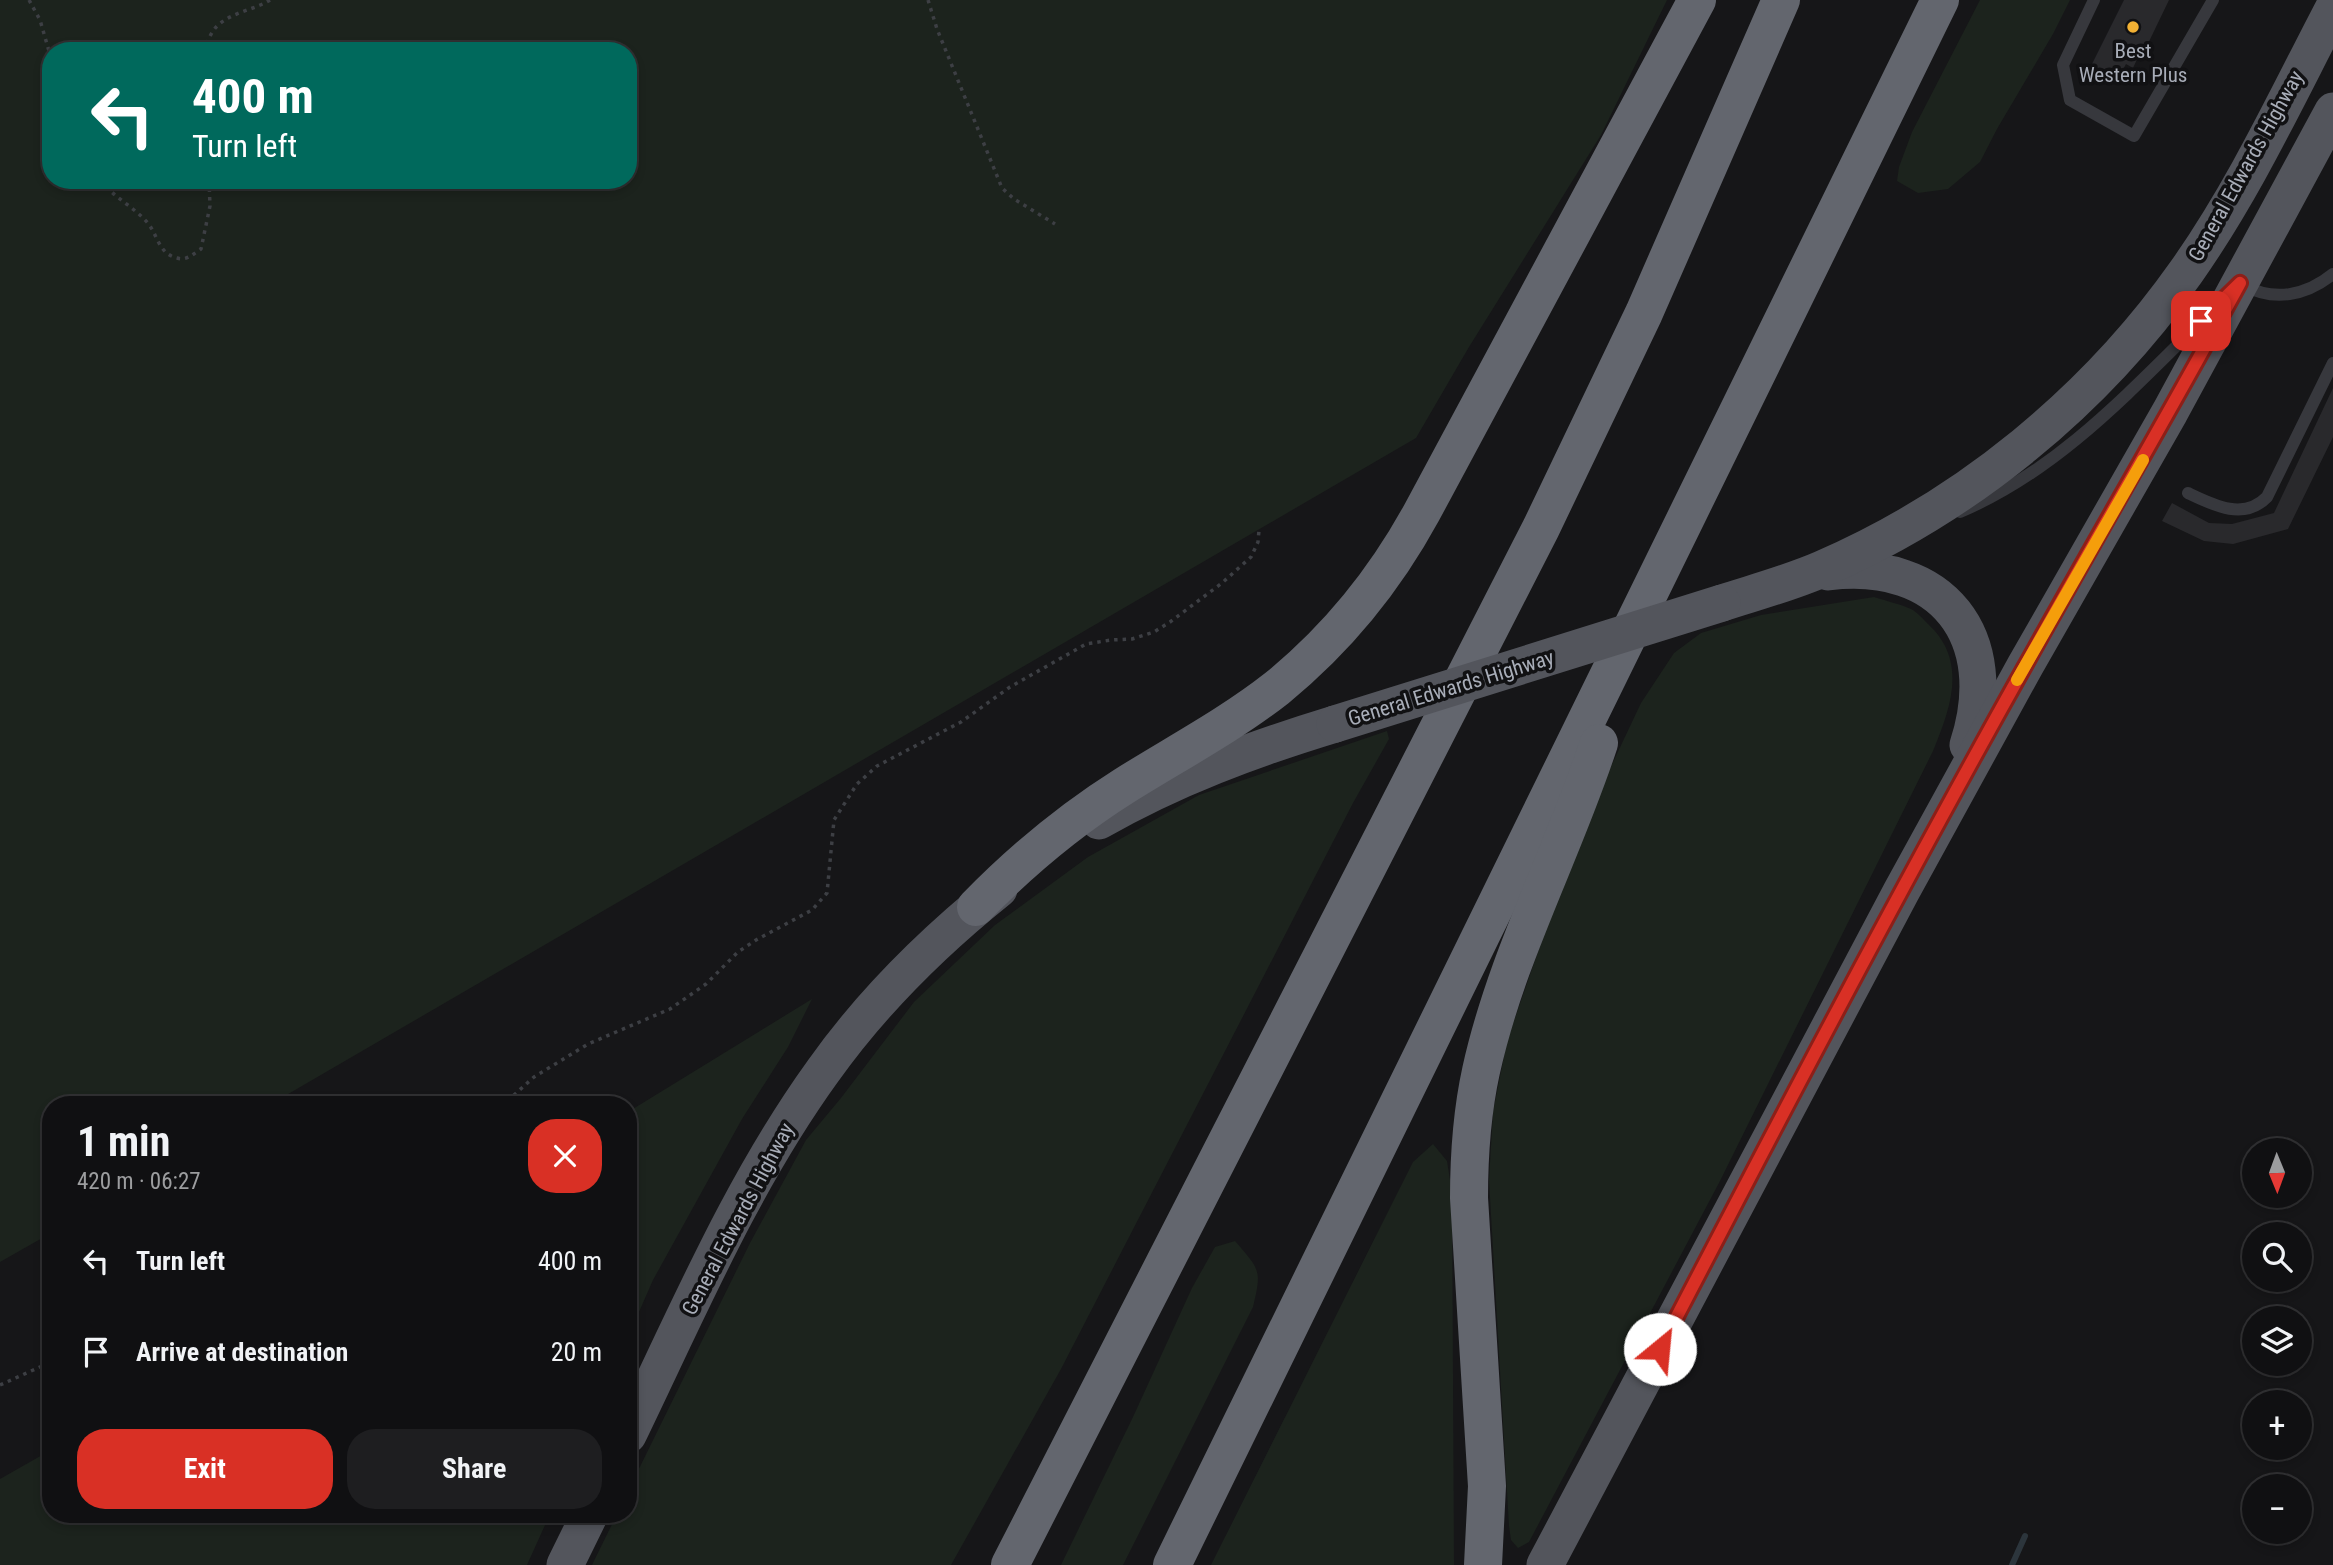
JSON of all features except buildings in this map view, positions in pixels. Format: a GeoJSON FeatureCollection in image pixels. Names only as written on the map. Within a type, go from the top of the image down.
{"type":"FeatureCollection","features":[{"type":"Feature","properties":{"kind":"highway"},"geometry":{"type":"LineString","coordinates":[[976,907],[1011,873],[1076,819],[1239,715],[1279,686],[1328,642],[1369,594],[1422,512],[1697,0]]}},
{"type":"Feature","properties":{"kind":"highway"},"geometry":{"type":"LineString","coordinates":[[1010,1565],[1541,528],[1649,301],[1781,0]]}},
{"type":"Feature","properties":{"kind":"highway"},"geometry":{"type":"LineString","coordinates":[[1172,1565],[1940,0]]}},
{"type":"Feature","properties":{"kind":"highway"},"geometry":{"type":"LineString","coordinates":[[1483,1565],[1487,1486],[1469,1198],[1470,1151],[1477,1095],[1489,1040],[1511,972],[1588,776],[1646,600]]}},
{"type":"Feature","properties":{"kind":"main road","name":"General Edwards Highway"},"geometry":{"type":"LineString","coordinates":[[637,1416],[728,1228],[761,1166],[801,1102],[846,1040],[871,1011],[921,957],[976,907],[1067,840],[1164,786],[1233,758],[1335,724],[1804,576],[1890,536],[1955,497],[2014,453],[2092,383],[2141,330],[2186,272],[2224,212],[2333,9]]}},
{"type":"Feature","properties":{"kind":"main road"},"geometry":{"type":"LineString","coordinates":[[1545,1565],[1901,892],[2025,666],[2170,412],[2333,111]]}},
{"type":"Feature","properties":{"kind":"main road"},"geometry":{"type":"LineString","coordinates":[[1804,576],[1857,570],[1884,572],[1908,580],[1928,590],[1954,612],[1975,653],[1980,687],[1972,733],[1947,796],[1901,892]]}},
{"type":"Feature","properties":{"kind":"main road"},"geometry":{"type":"LineString","coordinates":[[565,1565],[586,1523]]}},
{"type":"Feature","properties":{"kind":"lane"},"geometry":{"type":"LineString","coordinates":[[2094,0],[2063,65],[2070,100],[2134,136],[2213,0]]}},
{"type":"Feature","properties":{"kind":"lane"},"geometry":{"type":"LineString","coordinates":[[1890,536],[1976,504],[2061,452],[2109,411],[2240,283],[2262,293],[2283,295],[2315,287],[2333,274]]}},
{"type":"Feature","properties":{"kind":"lane"},"geometry":{"type":"LineString","coordinates":[[2188,493],[2227,510],[2262,502],[2333,363]]}},
{"type":"Feature","properties":{"kind":"path"},"geometry":{"type":"LineString","coordinates":[[29,0],[40,20],[46,42]]}},
{"type":"Feature","properties":{"kind":"path"},"geometry":{"type":"LineString","coordinates":[[207,42],[217,26],[270,0]]}},
{"type":"Feature","properties":{"kind":"path"},"geometry":{"type":"LineString","coordinates":[[928,0],[937,29],[1002,188],[1014,199],[1055,224]]}},
{"type":"Feature","properties":{"kind":"path"},"geometry":{"type":"LineString","coordinates":[[112,189],[149,225],[163,252],[187,259],[201,249],[210,206],[209,189]]}},
{"type":"Feature","properties":{"kind":"path"},"geometry":{"type":"LineString","coordinates":[[512,1096],[534,1077],[588,1044],[670,1009],[706,984],[747,946],[812,910],[827,893],[834,820],[857,784],[877,766],[961,722],[1010,687],[1086,644],[1111,639],[1132,639],[1162,627],[1222,583],[1251,557],[1258,542],[1259,530]]}},
{"type":"Feature","properties":{"kind":"path"},"geometry":{"type":"LineString","coordinates":[[0,1385],[42,1366]]}},
{"type":"Feature","properties":{"kind":"shaded area"},"geometry":{"type":"Polygon","coordinates":[[[0,0],[1667,0],[1601,135],[1469,347],[1416,438],[285,1096],[42,1096],[42,1238],[0,1262],[0,0]]]}},
{"type":"Feature","properties":{"kind":"shaded area"},"geometry":{"type":"Polygon","coordinates":[[[1980,0],[2070,0],[1980,162],[1948,189],[1918,193],[1897,181],[1899,167],[1912,132],[1980,0]]]}},
{"type":"Feature","properties":{"kind":"shaded area"},"geometry":{"type":"Polygon","coordinates":[[[1874,597],[1915,612],[1940,638],[1948,653],[1952,685],[1940,734],[1720,1181],[1529,1542],[1518,1548],[1511,1540],[1509,1526],[1489,1180],[1493,1112],[1507,1041],[1558,894],[1589,813],[1641,703],[1674,653],[1701,633],[1761,615],[1874,597]]]}},
{"type":"Feature","properties":{"kind":"shaded area"},"geometry":{"type":"Polygon","coordinates":[[[1387,731],[1389,739],[1353,803],[1061,1369],[951,1565],[592,1565],[613,1523],[637,1523],[637,1473],[750,1243],[806,1140],[914,1002],[995,925],[1088,857],[1199,795],[1387,731]]]}},
{"type":"Feature","properties":{"kind":"shaded area"},"geometry":{"type":"Polygon","coordinates":[[[812,999],[788,1047],[742,1119],[653,1280],[637,1316],[637,1106],[812,999]]]}},
{"type":"Feature","properties":{"kind":"shaded area"},"geometry":{"type":"Polygon","coordinates":[[[1433,1144],[1447,1161],[1452,1193],[1454,1565],[1211,1565],[1413,1162],[1433,1144]]]}},
{"type":"Feature","properties":{"kind":"shaded area"},"geometry":{"type":"Polygon","coordinates":[[[1235,1241],[1257,1271],[1258,1285],[1253,1307],[1123,1565],[1061,1565],[1192,1288],[1215,1247],[1235,1241]]]}},
{"type":"Feature","properties":{"kind":"shaded area"},"geometry":{"type":"Polygon","coordinates":[[[42,1455],[42,1523],[546,1523],[527,1565],[0,1565],[0,1479],[42,1455]]]}},
{"type":"Feature","properties":{"kind":"waterway"},"geometry":{"type":"LineString","coordinates":[[2012,1565],[2025,1536]]}},
{"type":"Feature","properties":{"kind":"slow traffic"},"geometry":{"type":"LineString","coordinates":[[2017,680],[2143,460]]}},
{"type":"Feature","properties":{"kind":"place","name":"Best Western Plus"},"geometry":{"type":"Point","coordinates":[2133,27]}},
{"type":"Feature","properties":{"kind":"route"},"geometry":{"type":"LineString","coordinates":[[1660,1349],[1901,892],[2240,283],[2201,321]]}}]}
